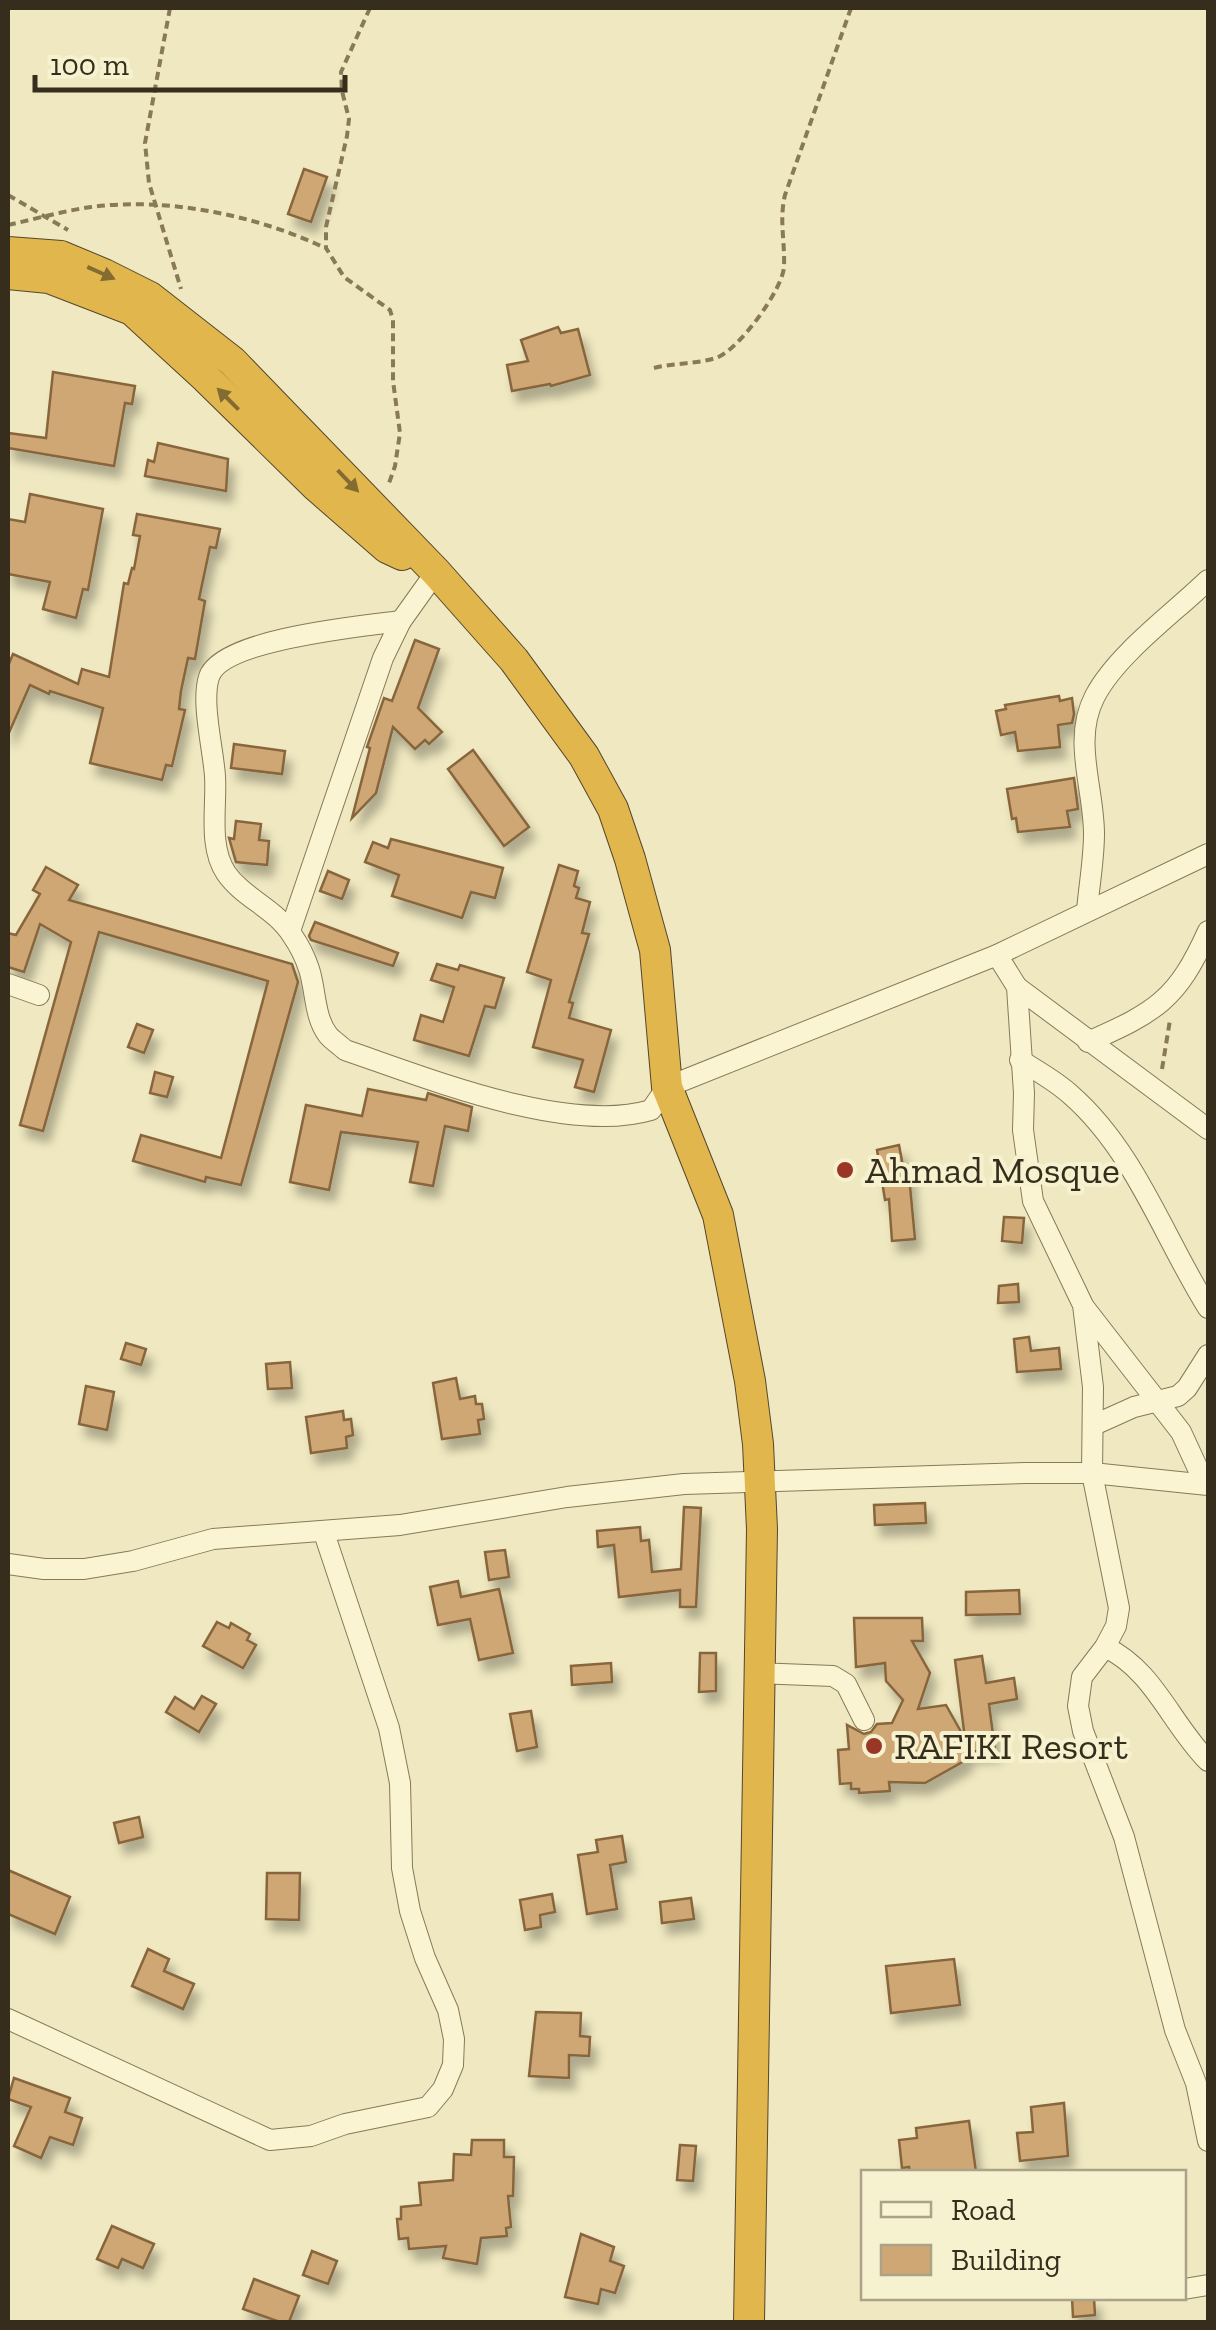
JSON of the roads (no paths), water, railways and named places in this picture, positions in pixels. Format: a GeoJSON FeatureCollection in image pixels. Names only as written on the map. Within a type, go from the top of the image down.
{"type":"FeatureCollection","features":[{"type":"Feature","properties":{"kind":"highway"},"geometry":{"type":"LineString","coordinates":[[8,252],[60,256],[150,297],[232,361],[436,572],[514,660],[584,756],[612,808],[655,950],[668,1087],[718,1215],[750,1381],[760,1481],[749,2322]]}},
{"type":"Feature","properties":{"kind":"highway"},"geometry":{"type":"LineString","coordinates":[[8,274],[49,278],[132,310],[361,527],[388,548],[436,572]]}},
{"type":"Feature","properties":{"kind":"street"},"geometry":{"type":"LineString","coordinates":[[290,931],[377,676],[401,621],[436,572]]}},
{"type":"Feature","properties":{"kind":"street"},"geometry":{"type":"LineString","coordinates":[[1087,911],[1094,834],[1084,753],[1085,723],[1094,697],[1139,645],[1208,580]]}},
{"type":"Feature","properties":{"kind":"street"},"geometry":{"type":"LineString","coordinates":[[401,621],[336,629],[245,649],[224,657],[210,673],[206,693],[216,787],[217,854],[237,887],[272,912],[290,931],[308,968],[326,1034],[345,1050],[497,1098],[606,1118],[651,1110],[668,1087],[997,955],[1208,854]]}},
{"type":"Feature","properties":{"kind":"street"},"geometry":{"type":"LineString","coordinates":[[1088,1042],[1146,1014],[1170,995],[1187,976],[1208,931]]}},
{"type":"Feature","properties":{"kind":"street"},"geometry":{"type":"LineString","coordinates":[[997,955],[1018,987],[1208,1129]]}},
{"type":"Feature","properties":{"kind":"street"},"geometry":{"type":"LineString","coordinates":[[8,984],[39,996]]}},
{"type":"Feature","properties":{"kind":"street"},"geometry":{"type":"LineString","coordinates":[[8,1564],[84,1569],[212,1540],[400,1526],[568,1497],[684,1484],[1092,1474],[1207,1484],[1194,1452],[1161,1402],[1083,1305],[1033,1201],[1027,1171],[1018,987]]}},
{"type":"Feature","properties":{"kind":"street"},"geometry":{"type":"LineString","coordinates":[[1020,1060],[1070,1094],[1106,1130],[1208,1308]]}},
{"type":"Feature","properties":{"kind":"street"},"geometry":{"type":"LineString","coordinates":[[1083,1305],[1092,1366],[1092,1474],[1119,1608],[1116,1626],[1105,1648],[1082,1678],[1078,1706],[1083,1730],[1124,1837],[1175,2030],[1196,2083],[1208,2142]]}},
{"type":"Feature","properties":{"kind":"street"},"geometry":{"type":"LineString","coordinates":[[1094,1425],[1134,1407],[1161,1402],[1187,1388],[1208,1355]]}},
{"type":"Feature","properties":{"kind":"street"},"geometry":{"type":"LineString","coordinates":[[8,2019],[270,2140],[310,2136],[345,2124],[428,2107],[442,2089],[454,2065],[454,2039],[448,2010],[425,1958],[407,1897],[402,1868],[400,1783],[389,1728],[324,1533]]}},
{"type":"Feature","properties":{"kind":"street"},"geometry":{"type":"LineString","coordinates":[[1105,1648],[1138,1667],[1171,1716],[1208,1760]]}},
{"type":"Feature","properties":{"kind":"street"},"geometry":{"type":"LineString","coordinates":[[757,1673],[833,1676],[846,1684],[864,1720]]}},
{"type":"Feature","properties":{"kind":"place","name":"Ahmad Mosque"},"geometry":{"type":"Point","coordinates":[845,1170]}},
{"type":"Feature","properties":{"kind":"place","name":"RAFIKI Resort"},"geometry":{"type":"Point","coordinates":[874,1746]}}]}
